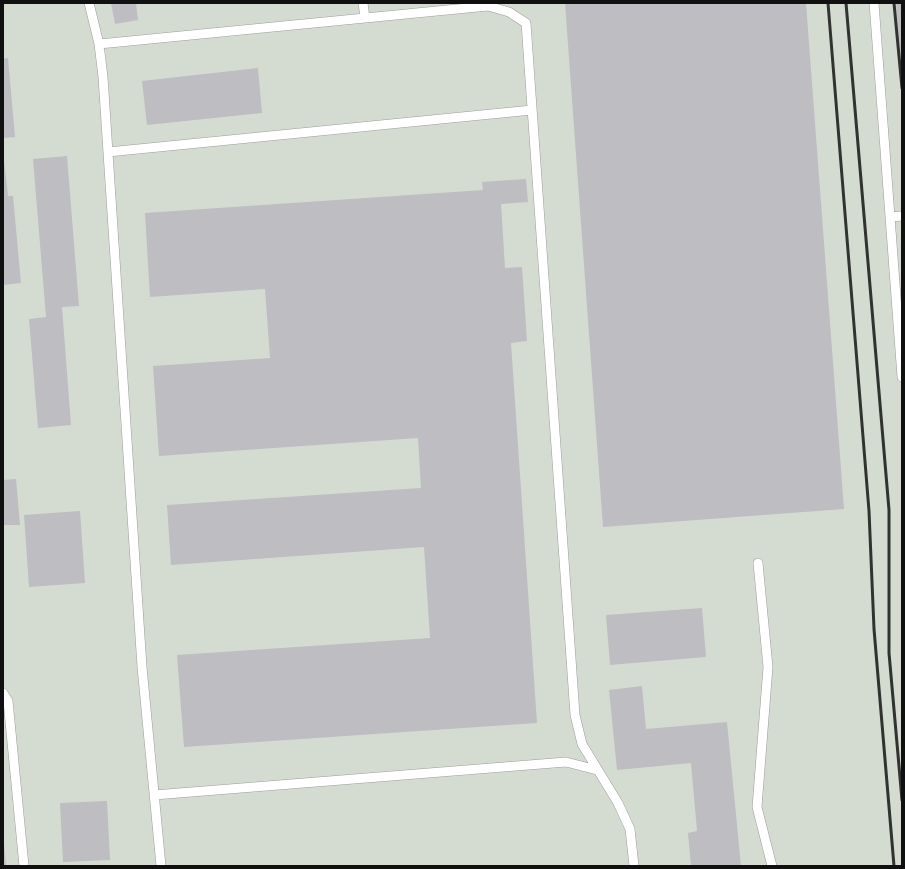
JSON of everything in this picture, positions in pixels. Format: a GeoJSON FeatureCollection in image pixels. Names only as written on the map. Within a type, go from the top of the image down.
{"type":"FeatureCollection","features":[{"type":"Feature","properties":{"kind":"lane"},"geometry":{"type":"LineString","coordinates":[[90,3],[99,44],[104,77],[142,667],[161,866]]}},
{"type":"Feature","properties":{"kind":"lane"},"geometry":{"type":"LineString","coordinates":[[363,3],[365,18]]}},
{"type":"Feature","properties":{"kind":"lane"},"geometry":{"type":"LineString","coordinates":[[874,3],[902,377]]}},
{"type":"Feature","properties":{"kind":"lane"},"geometry":{"type":"LineString","coordinates":[[99,44],[488,6],[510,12],[526,23],[575,716],[582,744],[618,803],[630,829],[634,866]]}},
{"type":"Feature","properties":{"kind":"lane"},"geometry":{"type":"LineString","coordinates":[[108,152],[532,110]]}},
{"type":"Feature","properties":{"kind":"lane"},"geometry":{"type":"LineString","coordinates":[[890,217],[902,216]]}},
{"type":"Feature","properties":{"kind":"lane"},"geometry":{"type":"LineString","coordinates":[[758,563],[768,667],[757,807],[772,866]]}},
{"type":"Feature","properties":{"kind":"lane"},"geometry":{"type":"LineString","coordinates":[[3,693],[8,701],[24,866]]}},
{"type":"Feature","properties":{"kind":"lane"},"geometry":{"type":"LineString","coordinates":[[154,795],[566,762],[597,770]]}},
{"type":"Feature","properties":{"kind":"shaded area"},"geometry":{"type":"Polygon","coordinates":[[[3,3],[902,3],[902,866],[3,866],[3,3]]]}},
{"type":"Feature","properties":{"kind":"building"},"geometry":{"type":"Polygon","coordinates":[[[111,3],[136,3],[138,20],[115,24],[111,3]]]}},
{"type":"Feature","properties":{"kind":"building"},"geometry":{"type":"Polygon","coordinates":[[[565,3],[806,3],[844,509],[603,527],[565,3]]]}},
{"type":"Feature","properties":{"kind":"building"},"geometry":{"type":"Polygon","coordinates":[[[896,3],[902,3],[902,63],[901,63],[896,3]]]}},
{"type":"Feature","properties":{"kind":"building"},"geometry":{"type":"Polygon","coordinates":[[[8,58],[15,137],[3,138],[3,59],[8,58]]]}},
{"type":"Feature","properties":{"kind":"building"},"geometry":{"type":"Polygon","coordinates":[[[258,68],[262,113],[147,125],[142,81],[258,68]]]}},
{"type":"Feature","properties":{"kind":"building"},"geometry":{"type":"Polygon","coordinates":[[[67,156],[79,306],[62,307],[71,425],[38,428],[29,319],[46,317],[33,159],[67,156]]]}},
{"type":"Feature","properties":{"kind":"building"},"geometry":{"type":"Polygon","coordinates":[[[3,160],[8,196],[13,196],[21,283],[3,285],[3,160]]]}},
{"type":"Feature","properties":{"kind":"building"},"geometry":{"type":"Polygon","coordinates":[[[526,179],[528,202],[501,204],[505,268],[522,267],[527,341],[511,343],[537,723],[184,747],[177,655],[430,638],[424,547],[171,565],[167,505],[421,488],[418,438],[159,456],[153,366],[270,358],[265,289],[150,297],[145,213],[483,190],[482,182],[526,179]]]}},
{"type":"Feature","properties":{"kind":"building"},"geometry":{"type":"Polygon","coordinates":[[[16,479],[20,525],[3,525],[3,480],[16,479]]]}},
{"type":"Feature","properties":{"kind":"building"},"geometry":{"type":"Polygon","coordinates":[[[80,511],[85,583],[29,587],[24,515],[80,511]]]}},
{"type":"Feature","properties":{"kind":"building"},"geometry":{"type":"Polygon","coordinates":[[[702,608],[706,657],[610,665],[606,615],[702,608]]]}},
{"type":"Feature","properties":{"kind":"building"},"geometry":{"type":"Polygon","coordinates":[[[642,686],[646,729],[727,722],[741,866],[691,866],[688,833],[697,831],[691,763],[617,770],[609,690],[642,686]]]}},
{"type":"Feature","properties":{"kind":"building"},"geometry":{"type":"Polygon","coordinates":[[[107,801],[110,860],[63,862],[60,803],[107,801]]]}},
{"type":"Feature","properties":{"kind":"building"},"geometry":{"type":"Polygon","coordinates":[[[4,843],[6,866],[3,866],[4,843]]]}},
{"type":"Feature","properties":{"kind":"railway"},"geometry":{"type":"LineString","coordinates":[[828,3],[869,511],[874,629],[894,866]]}},
{"type":"Feature","properties":{"kind":"railway"},"geometry":{"type":"LineString","coordinates":[[846,3],[889,510],[889,653],[902,800]]}},
{"type":"Feature","properties":{"kind":"railway"},"geometry":{"type":"LineString","coordinates":[[894,3],[902,88]]}}]}
